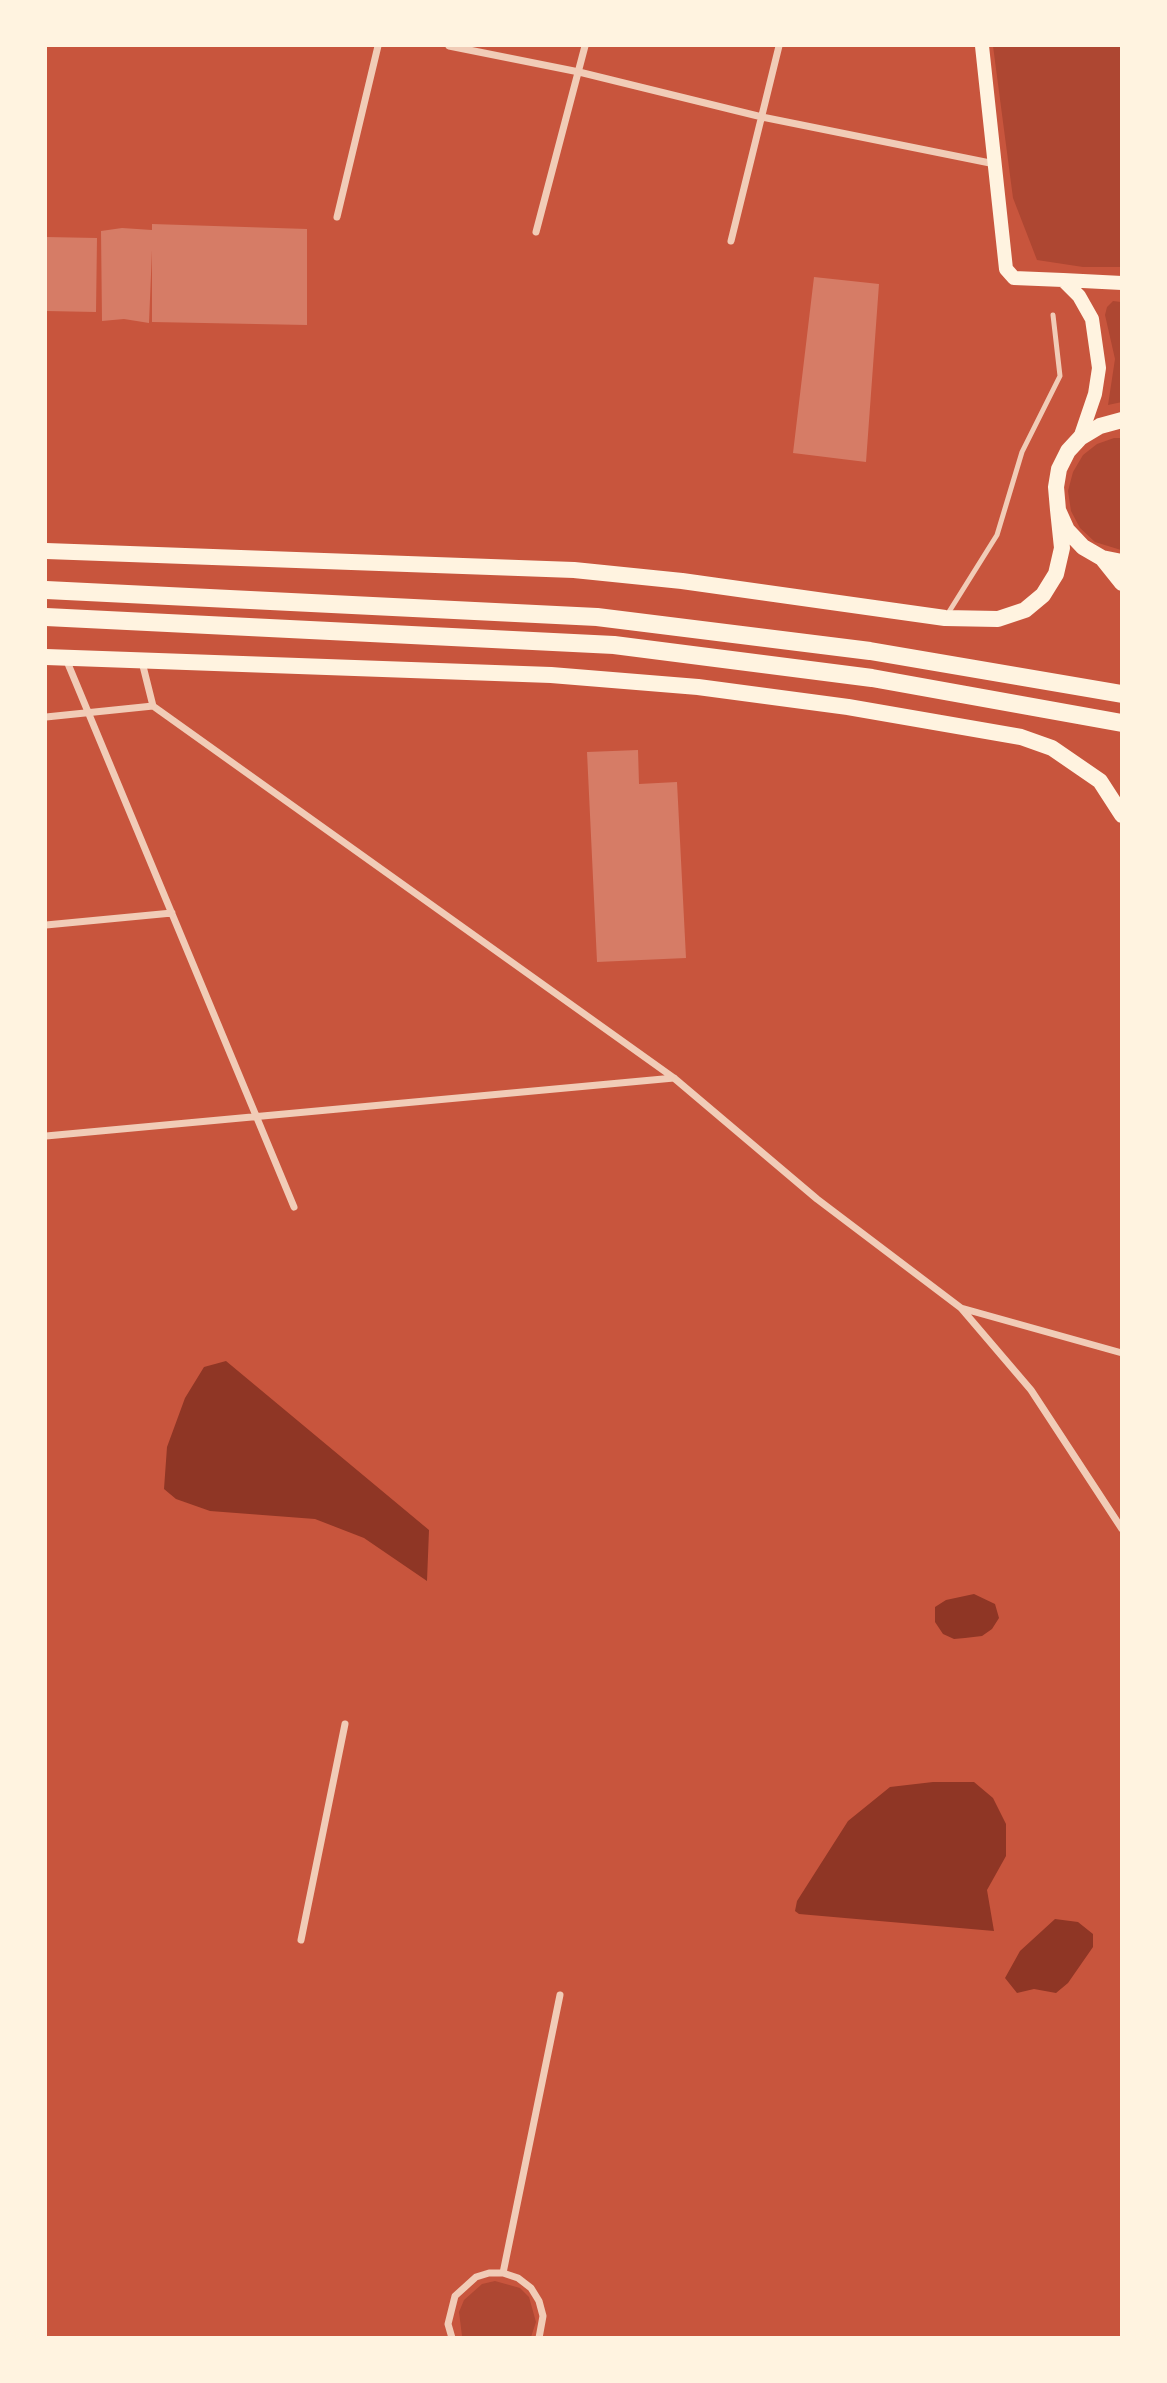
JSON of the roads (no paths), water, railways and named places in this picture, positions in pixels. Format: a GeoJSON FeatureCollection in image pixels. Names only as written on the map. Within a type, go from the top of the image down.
{"type":"FeatureCollection","features":[{"type":"Feature","properties":{"kind":"highway"},"geometry":{"type":"LineString","coordinates":[[46,590],[597,617],[870,651],[1122,694]]}},
{"type":"Feature","properties":{"kind":"highway"},"geometry":{"type":"LineString","coordinates":[[46,617],[614,645],[872,678],[1122,723]]}},
{"type":"Feature","properties":{"kind":"main road"},"geometry":{"type":"LineString","coordinates":[[982,46],[1009,275],[1014,278],[1122,283]]}},
{"type":"Feature","properties":{"kind":"main road"},"geometry":{"type":"LineString","coordinates":[[1063,280],[1079,296],[1092,319],[1097,341],[1099,368],[1095,394],[1080,438]]}},
{"type":"Feature","properties":{"kind":"main road"},"geometry":{"type":"LineString","coordinates":[[46,551],[574,570],[682,581],[945,618],[998,619],[1025,610],[1043,595],[1056,574],[1062,548],[1056,487],[1059,469],[1068,452],[1080,438],[1100,426],[1122,420]]}},
{"type":"Feature","properties":{"kind":"main road"},"geometry":{"type":"LineString","coordinates":[[1058,510],[1067,530],[1083,547],[1102,558],[1122,562]]}},
{"type":"Feature","properties":{"kind":"main road"},"geometry":{"type":"LineString","coordinates":[[1102,558],[1122,583]]}},
{"type":"Feature","properties":{"kind":"main road"},"geometry":{"type":"LineString","coordinates":[[46,657],[563,676],[698,687],[848,707],[1021,737],[1052,748],[1100,781],[1122,815]]}},
{"type":"Feature","properties":{"kind":"street"},"geometry":{"type":"LineString","coordinates":[[337,217],[378,46]]}},
{"type":"Feature","properties":{"kind":"street"},"geometry":{"type":"LineString","coordinates":[[449,46],[579,72],[762,117],[995,164]]}},
{"type":"Feature","properties":{"kind":"street"},"geometry":{"type":"LineString","coordinates":[[536,232],[585,46]]}},
{"type":"Feature","properties":{"kind":"street"},"geometry":{"type":"LineString","coordinates":[[731,241],[779,46]]}},
{"type":"Feature","properties":{"kind":"street"},"geometry":{"type":"LineString","coordinates":[[66,659],[294,1208]]}},
{"type":"Feature","properties":{"kind":"street"},"geometry":{"type":"LineString","coordinates":[[142,661],[153,706],[674,1077],[817,1199],[961,1308],[1031,1390],[1122,1529]]}},
{"type":"Feature","properties":{"kind":"street"},"geometry":{"type":"LineString","coordinates":[[46,717],[153,706]]}},
{"type":"Feature","properties":{"kind":"street"},"geometry":{"type":"LineString","coordinates":[[46,925],[172,913]]}},
{"type":"Feature","properties":{"kind":"street"},"geometry":{"type":"LineString","coordinates":[[46,1136],[674,1077]]}},
{"type":"Feature","properties":{"kind":"street"},"geometry":{"type":"LineString","coordinates":[[961,1308],[1122,1353]]}},
{"type":"Feature","properties":{"kind":"street"},"geometry":{"type":"LineString","coordinates":[[301,1940],[345,1724]]}},
{"type":"Feature","properties":{"kind":"street"},"geometry":{"type":"LineString","coordinates":[[503,2273],[560,1994]]}},
{"type":"Feature","properties":{"kind":"street"},"geometry":{"type":"LineString","coordinates":[[452,2337],[448,2324],[455,2295],[476,2277],[503,2273],[518,2278],[531,2288],[539,2301],[543,2316],[539,2337]]}},
{"type":"Feature","properties":{"kind":"lane"},"geometry":{"type":"LineString","coordinates":[[945,618],[997,535],[1022,453],[1060,376],[1053,315]]}}]}
